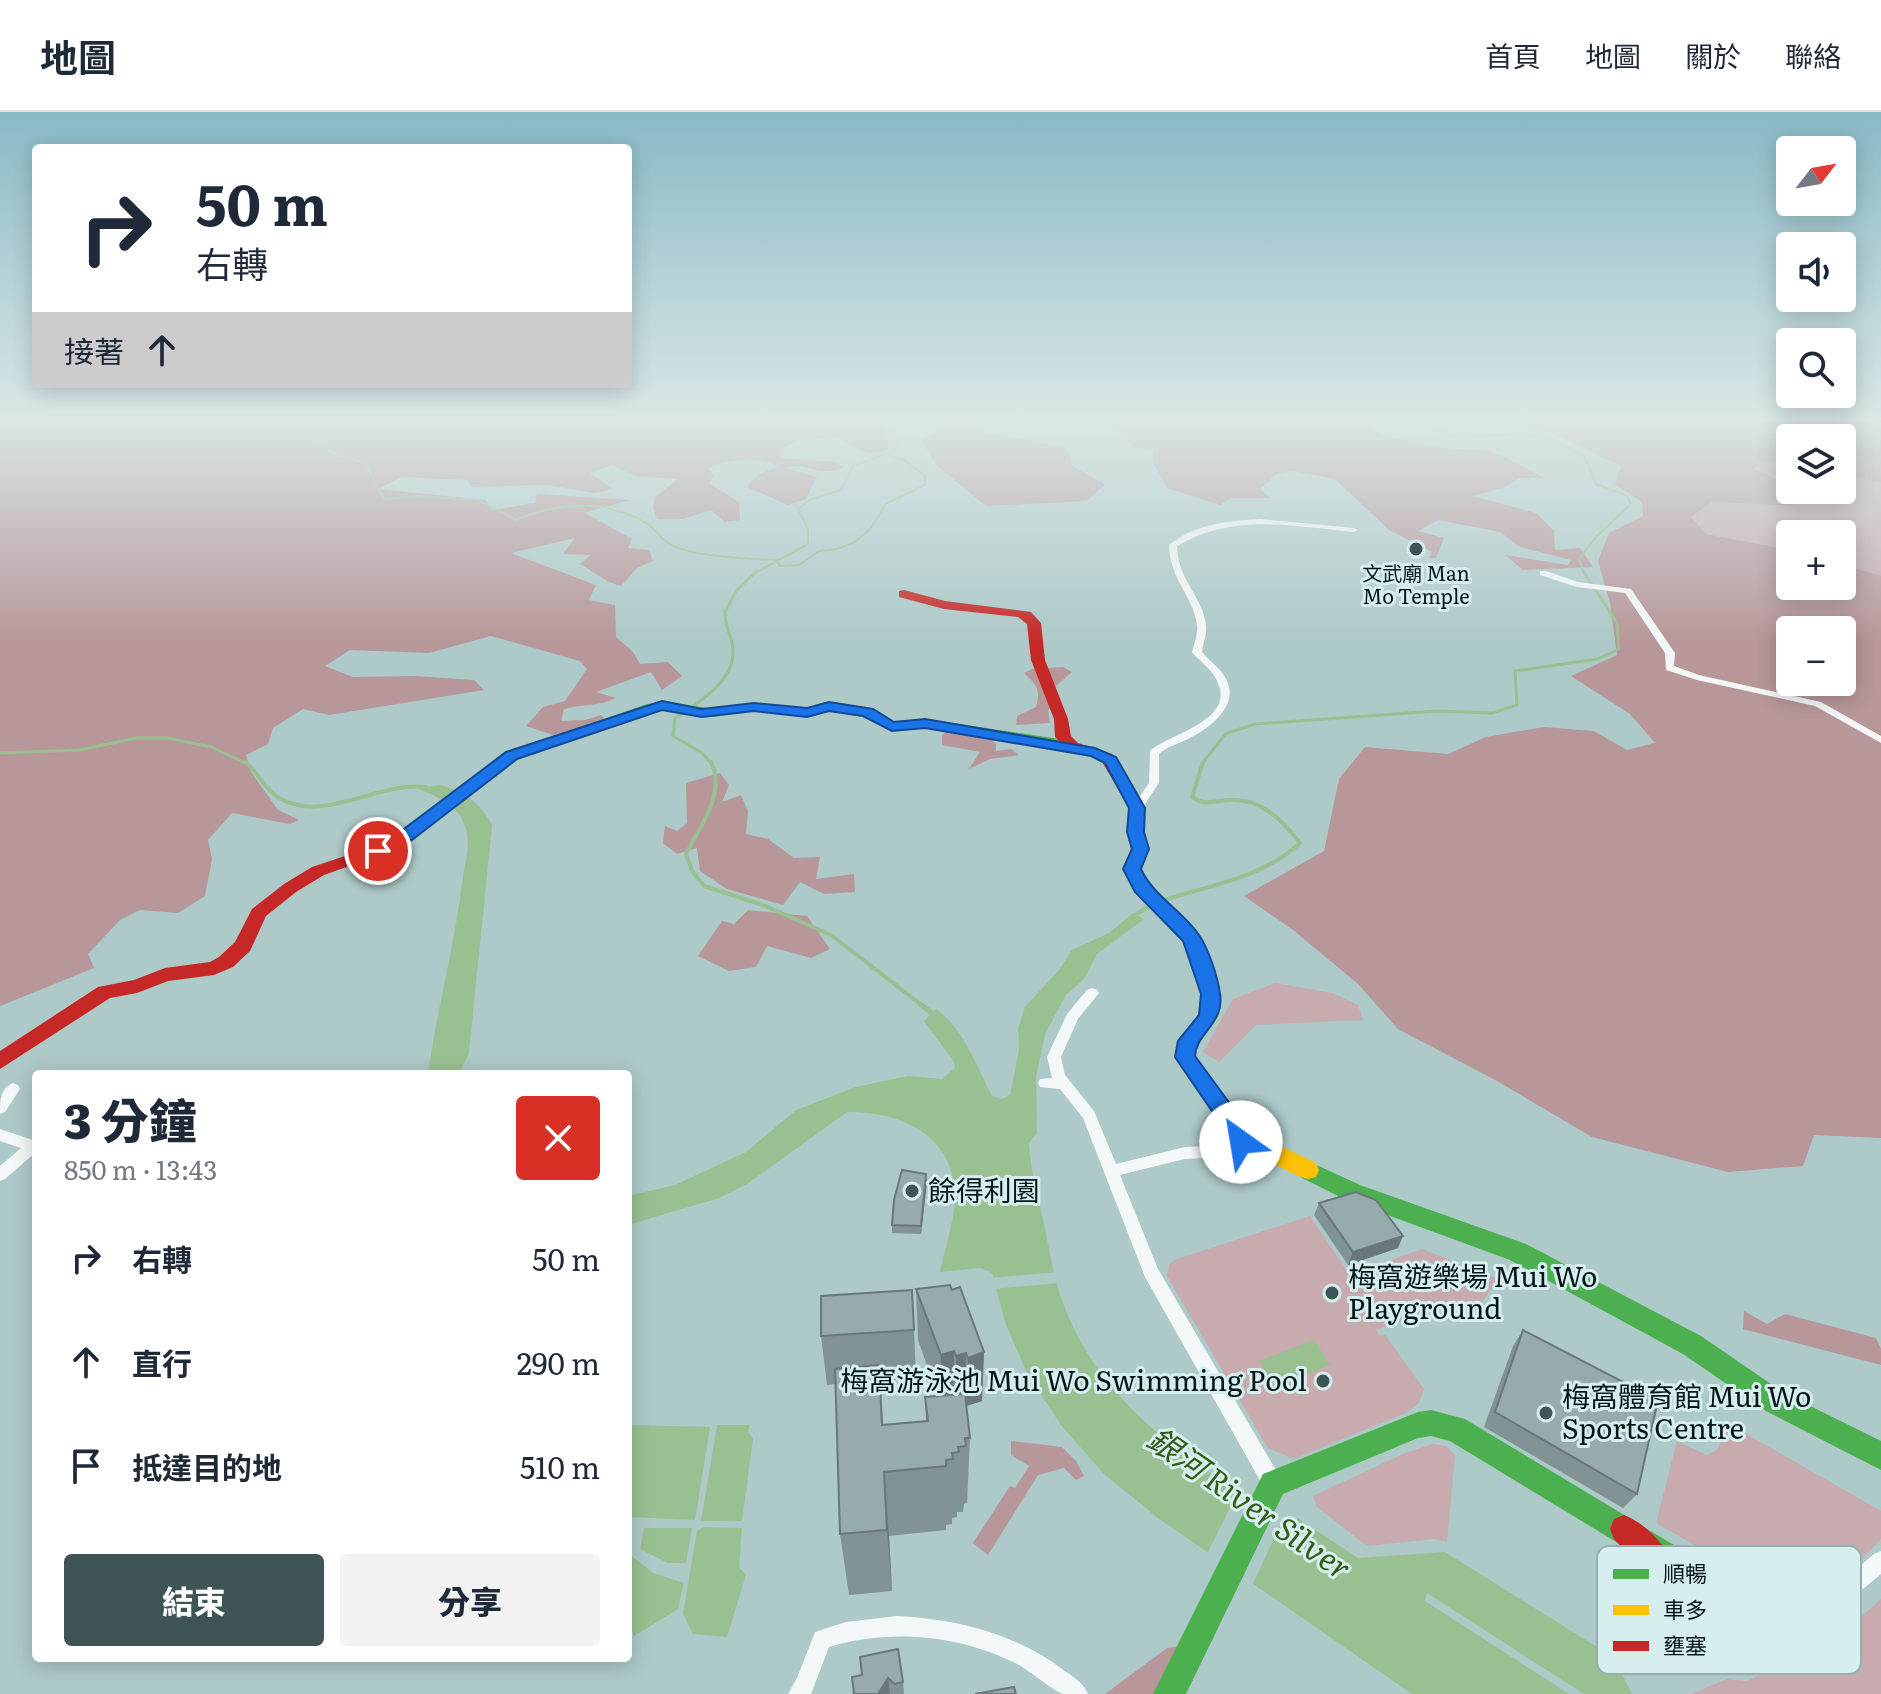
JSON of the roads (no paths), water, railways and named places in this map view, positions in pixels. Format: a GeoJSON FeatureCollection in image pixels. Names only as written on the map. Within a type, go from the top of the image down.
{"type":"FeatureCollection","features":[{"type":"Feature","properties":{"kind":"street"},"geometry":{"type":"LineString","coordinates":[[1137,808],[1154,783],[1154,753],[1185,737],[1213,716],[1223,706],[1226,694],[1221,677],[1197,652],[1203,631],[1174,563],[1173,545],[1198,530],[1223,525],[1253,523],[1354,530]]}},
{"type":"Feature","properties":{"kind":"street"},"geometry":{"type":"LineString","coordinates":[[1543,573],[1577,584],[1628,591],[1670,653],[1669,668],[1818,704],[1881,740]]}},
{"type":"Feature","properties":{"kind":"street"},"geometry":{"type":"LineString","coordinates":[[904,594],[944,605],[1018,613],[1031,619],[1051,698],[1063,717],[1067,739]]}},
{"type":"Feature","properties":{"kind":"street"},"geometry":{"type":"LineString","coordinates":[[0,1061],[105,992],[137,986],[165,975],[214,968],[226,962],[243,946],[258,913],[290,888],[318,871],[390,846],[490,769],[526,748],[588,731],[652,707],[671,706],[702,713],[754,707],[807,713],[829,707],[867,713],[892,726],[925,723],[1040,741],[1067,739],[1107,757],[1137,808],[1136,832],[1140,849],[1132,869],[1141,888],[1191,938],[1211,994],[1209,1016],[1185,1047],[1186,1061],[1243,1138],[1352,1192],[1518,1252],[1679,1337],[1775,1402],[1881,1456]]}},
{"type":"Feature","properties":{"kind":"street"},"geometry":{"type":"LineString","coordinates":[[1125,783],[1154,783]]}},
{"type":"Feature","properties":{"kind":"street"},"geometry":{"type":"LineString","coordinates":[[1061,1084],[1054,1057],[1072,1017],[1092,993]]}},
{"type":"Feature","properties":{"kind":"street"},"geometry":{"type":"LineString","coordinates":[[1045,1083],[1061,1084],[1075,1094],[1089,1115],[1151,1272],[1269,1491]]}},
{"type":"Feature","properties":{"kind":"street"},"geometry":{"type":"LineString","coordinates":[[0,1108],[13,1089]]}},
{"type":"Feature","properties":{"kind":"street"},"geometry":{"type":"LineString","coordinates":[[0,1135],[32,1146]]}},
{"type":"Feature","properties":{"kind":"street"},"geometry":{"type":"LineString","coordinates":[[1113,1171],[1185,1153],[1228,1151],[1236,1148],[1243,1138]]}},
{"type":"Feature","properties":{"kind":"street"},"geometry":{"type":"LineString","coordinates":[[0,1175],[32,1147]]}},
{"type":"Feature","properties":{"kind":"street"},"geometry":{"type":"LineString","coordinates":[[1169,1694],[1269,1491],[1418,1425],[1431,1423],[1455,1429],[1650,1546]]}},
{"type":"Feature","properties":{"kind":"street"},"geometry":{"type":"LineString","coordinates":[[1624,1529],[1642,1546]]}},
{"type":"Feature","properties":{"kind":"street"},"geometry":{"type":"LineString","coordinates":[[1861,1578],[1881,1561]]}},
{"type":"Feature","properties":{"kind":"street"},"geometry":{"type":"LineString","coordinates":[[798,1694],[805,1685],[822,1639],[851,1630],[924,1629],[957,1633],[1024,1656],[1078,1694]]}},
{"type":"Feature","properties":{"kind":"water"},"geometry":{"type":"Polygon","coordinates":[[[441,785],[458,792],[483,811],[492,825],[469,1053],[461,1070],[429,1070],[455,932],[467,849],[466,829],[453,807],[415,788],[441,785]]]}},
{"type":"Feature","properties":{"kind":"water"},"geometry":{"type":"Polygon","coordinates":[[[1133,913],[1144,919],[1097,954],[1084,979],[1066,995],[1045,1034],[1036,1077],[1037,1133],[1029,1143],[1053,1270],[1066,1311],[1084,1348],[1133,1410],[1162,1436],[1193,1461],[1293,1527],[1297,1518],[1358,1558],[1445,1552],[1597,1647],[1597,1674],[1622,1674],[1632,1694],[1412,1694],[1158,1518],[1104,1474],[1061,1425],[1027,1373],[1006,1325],[992,1273],[981,1268],[940,1272],[954,1207],[953,1176],[936,1143],[905,1122],[887,1116],[847,1112],[747,1184],[719,1198],[632,1224],[632,1195],[675,1185],[746,1152],[796,1110],[856,1087],[908,1076],[942,1079],[955,1068],[954,1062],[924,1021],[936,1009],[962,1038],[992,1096],[1002,1099],[1010,1095],[1019,1050],[1018,1029],[1025,1007],[1060,969],[1072,950],[1109,933],[1133,913]]]}},
{"type":"Feature","properties":{"kind":"water"},"geometry":{"type":"Polygon","coordinates":[[[1314,1340],[1330,1365],[1274,1387],[1259,1361],[1314,1340]]]}},
{"type":"Feature","properties":{"kind":"water"},"geometry":{"type":"Polygon","coordinates":[[[632,1425],[710,1427],[695,1520],[632,1517],[632,1425]]]}},
{"type":"Feature","properties":{"kind":"water"},"geometry":{"type":"Polygon","coordinates":[[[717,1425],[750,1425],[748,1431],[753,1439],[742,1521],[701,1521],[717,1425]]]}},
{"type":"Feature","properties":{"kind":"water"},"geometry":{"type":"Polygon","coordinates":[[[703,1527],[742,1528],[739,1567],[746,1575],[727,1637],[693,1634],[683,1614],[697,1531],[703,1527]]]}},
{"type":"Feature","properties":{"kind":"water"},"geometry":{"type":"Polygon","coordinates":[[[644,1528],[692,1528],[686,1563],[668,1563],[640,1549],[644,1528]]]}},
{"type":"Feature","properties":{"kind":"water"},"geometry":{"type":"Polygon","coordinates":[[[632,1556],[653,1573],[684,1583],[678,1609],[634,1636],[632,1556]]]}},
{"type":"Feature","properties":{"kind":"waterway"},"geometry":{"type":"LineString","coordinates":[[382,494],[385,499],[416,496],[479,500],[516,520],[565,507],[598,507],[631,515],[677,548],[777,561]]}},
{"type":"Feature","properties":{"kind":"waterway"},"geometry":{"type":"LineString","coordinates":[[777,561],[808,544],[808,529],[798,509],[810,500],[829,494]]}},
{"type":"Feature","properties":{"kind":"waterway"},"geometry":{"type":"LineString","coordinates":[[777,561],[780,566],[799,565],[819,551],[837,549],[855,542],[871,528],[886,504],[907,494]]}},
{"type":"Feature","properties":{"kind":"waterway"},"geometry":{"type":"LineString","coordinates":[[1584,572],[1579,559],[1596,537],[1631,504],[1627,496],[1621,494]]}},
{"type":"Feature","properties":{"kind":"waterway"},"geometry":{"type":"LineString","coordinates":[[755,573],[777,561]]}},
{"type":"Feature","properties":{"kind":"waterway"},"geometry":{"type":"LineString","coordinates":[[711,763],[702,753],[673,736],[675,718],[714,690],[728,671],[733,649],[725,612],[736,591],[757,571]]}},
{"type":"Feature","properties":{"kind":"waterway","name":"銀河 River Silver"},"geometry":{"type":"LineString","coordinates":[[1203,763],[1225,734],[1255,724],[1437,711],[1492,713],[1517,705],[1515,671],[1597,659],[1619,649],[1617,623],[1584,572]]}},
{"type":"Feature","properties":{"kind":"waterway"},"geometry":{"type":"LineString","coordinates":[[0,753],[79,750],[137,738],[167,738],[211,747],[246,763]]}},
{"type":"Feature","properties":{"kind":"waterway"},"geometry":{"type":"LineString","coordinates":[[246,763],[274,795],[296,805],[333,804],[390,790],[426,787]]}},
{"type":"Feature","properties":{"kind":"waterway"},"geometry":{"type":"LineString","coordinates":[[711,763],[716,785],[714,797],[686,854],[692,871],[704,886],[763,905],[831,935],[923,1006]]}},
{"type":"Feature","properties":{"kind":"waterway","name":"銀河 River Silver"},"geometry":{"type":"LineString","coordinates":[[1161,901],[1252,873],[1300,843],[1278,818],[1260,806],[1240,800],[1205,802],[1192,797],[1203,763]]}},
{"type":"Feature","properties":{"kind":"waterway","name":"銀河 River Silver"},"geometry":{"type":"LineString","coordinates":[[1133,916],[1153,904]]}},
{"type":"Feature","properties":{"kind":"waterway"},"geometry":{"type":"LineString","coordinates":[[920,1004],[936,1016]]}},
{"type":"Feature","properties":{"kind":"place","name":"文武廟 Man Mo Temple"},"geometry":{"type":"Point","coordinates":[1416,549]}},
{"type":"Feature","properties":{"kind":"place","name":"餘得利園"},"geometry":{"type":"Point","coordinates":[912,1191]}},
{"type":"Feature","properties":{"kind":"place","name":"梅窩遊樂場 Mui Wo Playground"},"geometry":{"type":"Point","coordinates":[1332,1293]}},
{"type":"Feature","properties":{"kind":"place","name":"梅窩游泳池 Mui Wo Swimming Pool"},"geometry":{"type":"Point","coordinates":[1323,1381]}},
{"type":"Feature","properties":{"kind":"place","name":"梅窩體育館 Mui Wo Sports Centre"},"geometry":{"type":"Point","coordinates":[1546,1413]}}]}
